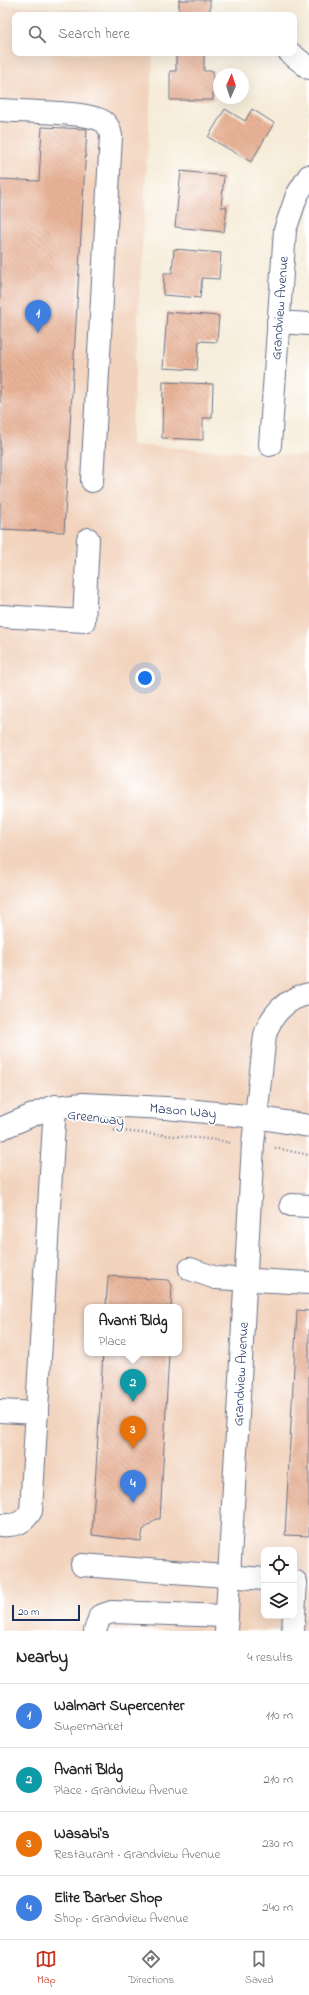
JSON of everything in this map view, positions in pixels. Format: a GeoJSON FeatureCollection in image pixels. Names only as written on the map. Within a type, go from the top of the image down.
{"type":"FeatureCollection","features":[{"type":"Feature","properties":{"kind":"street"},"geometry":{"type":"LineString","coordinates":[[294,56],[309,68]]}},
{"type":"Feature","properties":{"kind":"street"},"geometry":{"type":"LineString","coordinates":[[0,110],[87,116],[104,122],[108,127],[111,136],[92,481]]}},
{"type":"Feature","properties":{"kind":"street","name":"Grandview Avenue"},"geometry":{"type":"LineString","coordinates":[[270,445],[285,230],[297,195],[309,176]]}},
{"type":"Feature","properties":{"kind":"street"},"geometry":{"type":"LineString","coordinates":[[278,322],[309,324]]}},
{"type":"Feature","properties":{"kind":"street"},"geometry":{"type":"LineString","coordinates":[[0,616],[84,621],[88,539]]}},
{"type":"Feature","properties":{"kind":"street","name":"Grandview Avenue"},"geometry":{"type":"LineString","coordinates":[[227,1623],[253,1144],[265,1035],[269,1021],[281,1008],[293,999],[309,994]]}},
{"type":"Feature","properties":{"kind":"street","name":"Mason Way"},"geometry":{"type":"LineString","coordinates":[[0,1129],[23,1118],[55,1106],[89,1104],[166,1108],[256,1116],[309,1126]]}},
{"type":"Feature","properties":{"kind":"street"},"geometry":{"type":"LineString","coordinates":[[0,1525],[14,1525],[26,1520],[31,1511],[55,1106]]}},
{"type":"Feature","properties":{"kind":"street"},"geometry":{"type":"LineString","coordinates":[[190,1269],[216,1278],[309,1283]]}},
{"type":"Feature","properties":{"kind":"street"},"geometry":{"type":"LineString","coordinates":[[0,1411],[37,1413]]}},
{"type":"Feature","properties":{"kind":"street"},"geometry":{"type":"LineString","coordinates":[[82,1565],[261,1579]]}},
{"type":"Feature","properties":{"kind":"street"},"geometry":{"type":"LineString","coordinates":[[293,1631],[300,1582]]}},
{"type":"Feature","properties":{"kind":"street"},"geometry":{"type":"LineString","coordinates":[[95,1631],[100,1616],[112,1612],[162,1613],[227,1623]]}},
{"type":"Feature","properties":{"kind":"path","name":"Greenway"},"geometry":{"type":"LineString","coordinates":[[108,1130],[218,1140],[229,1143]]}},
{"type":"Feature","properties":{"kind":"path"},"geometry":{"type":"LineString","coordinates":[[288,1151],[309,1155]]}},
{"type":"Feature","properties":{"kind":"shaded area"},"geometry":{"type":"Polygon","coordinates":[[[0,5],[109,12],[12,12],[12,56],[153,56],[131,445],[309,456],[309,1631],[0,1631],[0,5]]]}},
{"type":"Feature","properties":{"kind":"building"},"geometry":{"type":"Polygon","coordinates":[[[179,0],[210,0],[210,12],[179,12],[179,0]]]}},
{"type":"Feature","properties":{"kind":"building"},"geometry":{"type":"Polygon","coordinates":[[[176,56],[204,56],[204,71],[213,71],[213,100],[170,100],[170,71],[176,71],[176,56]]]}},
{"type":"Feature","properties":{"kind":"building"},"geometry":{"type":"Polygon","coordinates":[[[225,109],[245,121],[252,109],[274,123],[251,162],[208,137],[225,109]]]}},
{"type":"Feature","properties":{"kind":"building"},"geometry":{"type":"Polygon","coordinates":[[[42,127],[87,129],[64,532],[0,529],[0,179],[39,181],[42,127]]]}},
{"type":"Feature","properties":{"kind":"building"},"geometry":{"type":"Polygon","coordinates":[[[181,171],[224,176],[221,207],[227,207],[224,232],[175,227],[181,171]]]}},
{"type":"Feature","properties":{"kind":"building"},"geometry":{"type":"Polygon","coordinates":[[[174,249],[221,253],[219,279],[202,278],[200,298],[163,295],[164,273],[172,273],[174,249]]]}},
{"type":"Feature","properties":{"kind":"building"},"geometry":{"type":"Polygon","coordinates":[[[167,312],[219,316],[217,342],[199,341],[197,370],[163,368],[167,312]]]}},
{"type":"Feature","properties":{"kind":"building"},"geometry":{"type":"Polygon","coordinates":[[[163,382],[213,384],[212,418],[203,418],[203,440],[162,438],[163,382]]]}},
{"type":"Feature","properties":{"kind":"building"},"geometry":{"type":"Polygon","coordinates":[[[108,1276],[168,1280],[172,1285],[171,1304],[106,1304],[108,1276]]]}},
{"type":"Feature","properties":{"kind":"building"},"geometry":{"type":"Polygon","coordinates":[[[297,1310],[309,1311],[309,1536],[285,1535],[297,1310]]]}},
{"type":"Feature","properties":{"kind":"building"},"geometry":{"type":"Polygon","coordinates":[[[103,1356],[169,1356],[160,1519],[156,1519],[143,1530],[141,1541],[92,1535],[103,1356]]]}},
{"type":"Feature","properties":{"kind":"place","name":"Walmart Supercenter"},"geometry":{"type":"Point","coordinates":[38,333]}},
{"type":"Feature","properties":{"kind":"place","name":"Avanti Bldg"},"geometry":{"type":"Point","coordinates":[133,1402]}},
{"type":"Feature","properties":{"kind":"place","name":"Wasabi's"},"geometry":{"type":"Point","coordinates":[133,1449]}},
{"type":"Feature","properties":{"kind":"place","name":"Elite Barber Shop"},"geometry":{"type":"Point","coordinates":[133,1503]}}]}
